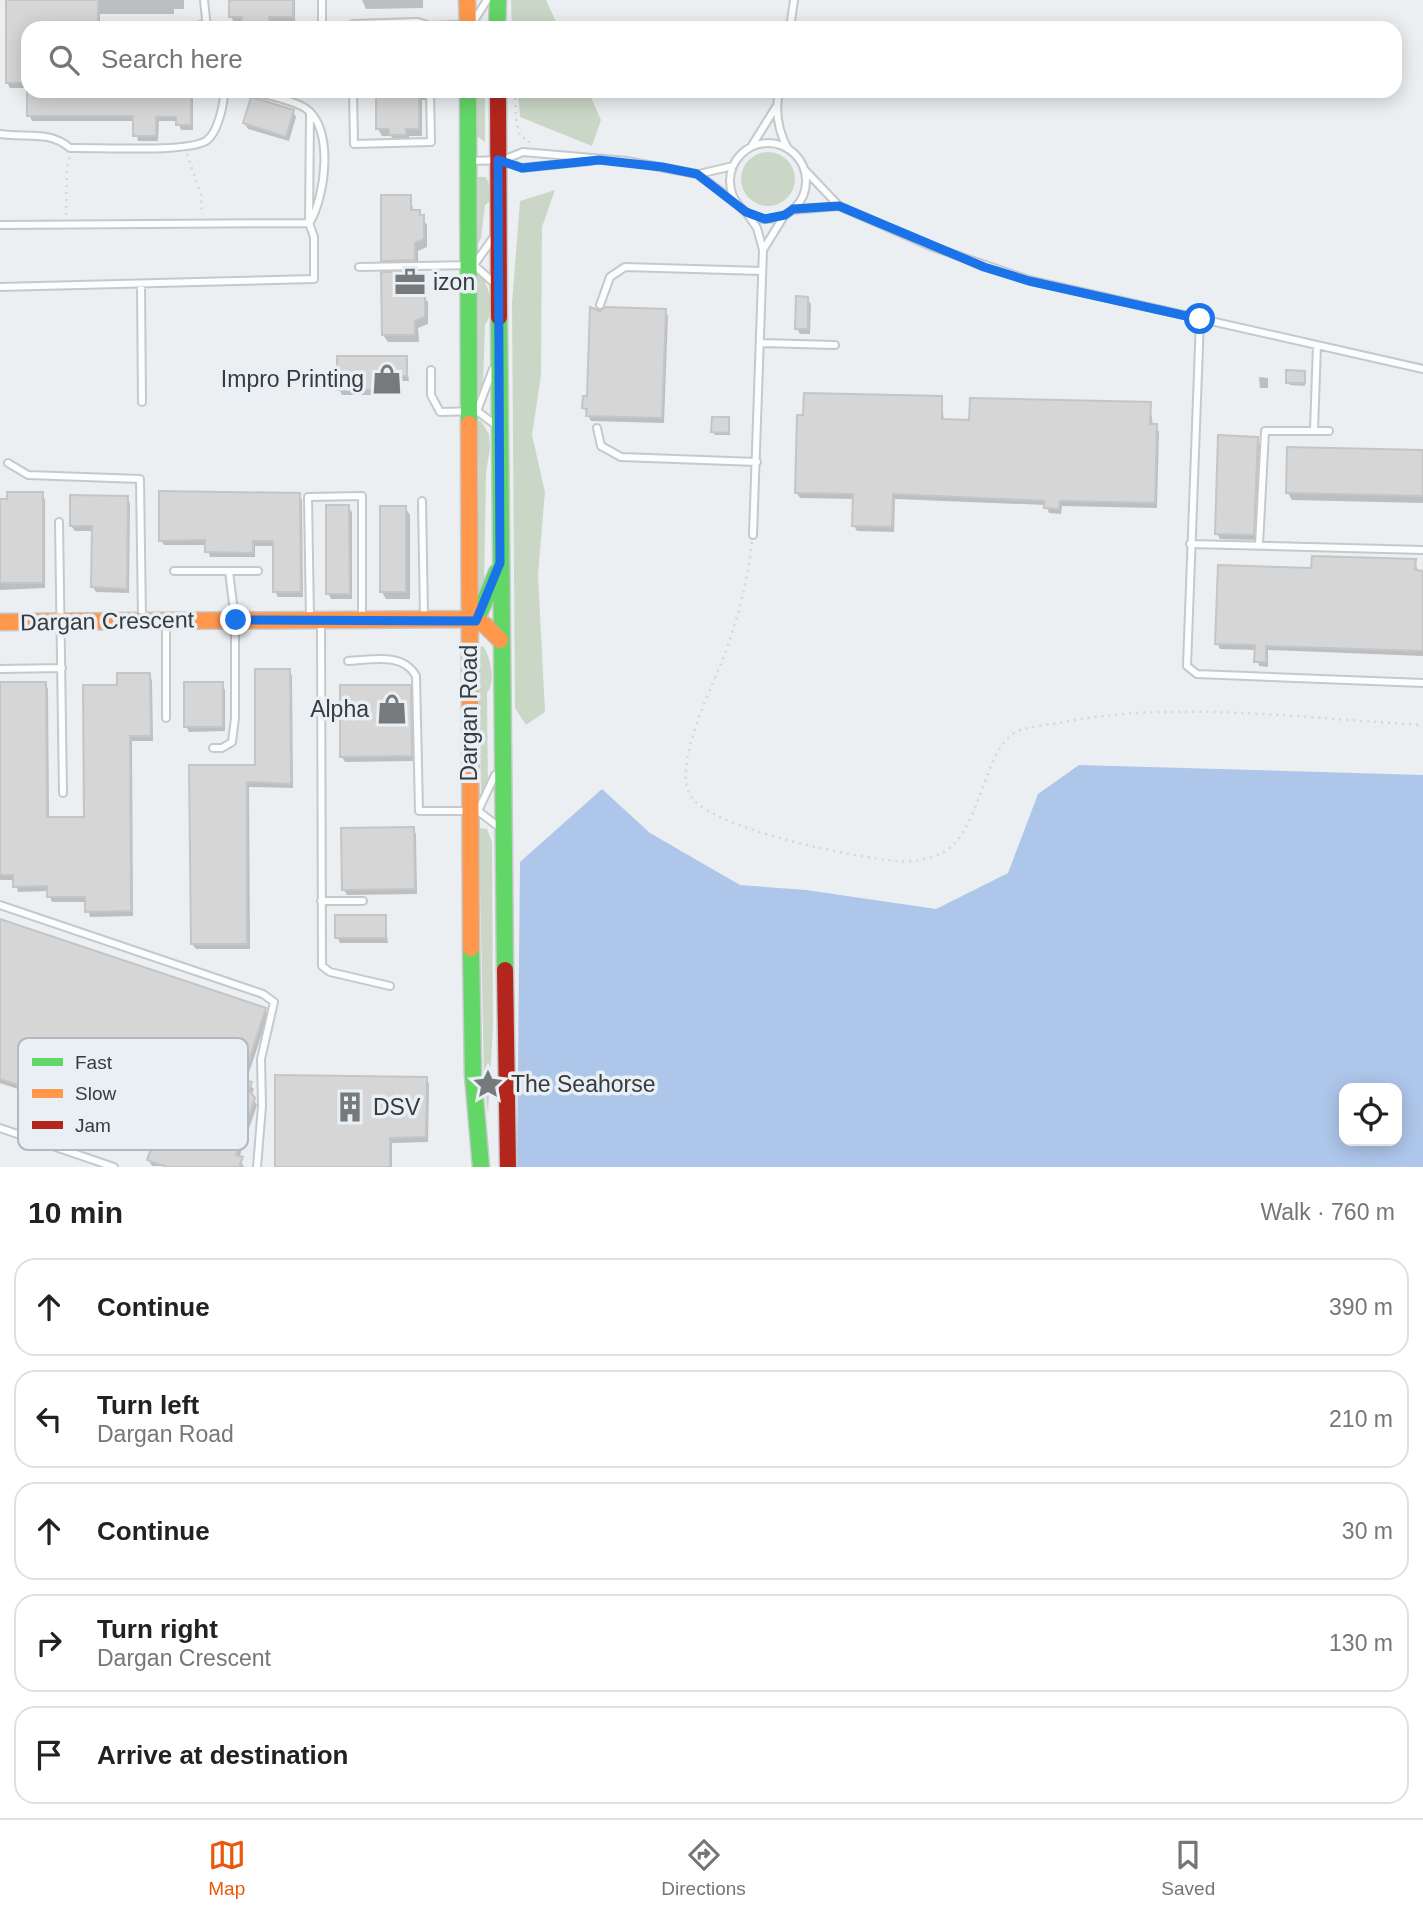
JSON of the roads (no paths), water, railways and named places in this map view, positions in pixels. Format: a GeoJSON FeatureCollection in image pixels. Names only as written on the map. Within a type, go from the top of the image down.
{"type":"FeatureCollection","features":[{"type":"Feature","properties":{"kind":"street"},"geometry":{"type":"LineString","coordinates":[[467,0],[469,21]]}},
{"type":"Feature","properties":{"kind":"street"},"geometry":{"type":"LineString","coordinates":[[498,0],[498,21]]}},
{"type":"Feature","properties":{"kind":"street","name":"Dargan Road"},"geometry":{"type":"LineString","coordinates":[[467,98],[472,411],[473,1075],[481,1167]]}},
{"type":"Feature","properties":{"kind":"street","name":"Dargan Road"},"geometry":{"type":"LineString","coordinates":[[498,98],[501,160],[501,754],[508,1167]]}},
{"type":"Feature","properties":{"kind":"street"},"geometry":{"type":"LineString","coordinates":[[500,563],[472,620],[500,640]]}},
{"type":"Feature","properties":{"kind":"street","name":"Dargan Crescent"},"geometry":{"type":"LineString","coordinates":[[0,622],[472,620]]}},
{"type":"Feature","properties":{"kind":"lane"},"geometry":{"type":"LineString","coordinates":[[204,0],[207,21]]}},
{"type":"Feature","properties":{"kind":"lane"},"geometry":{"type":"LineString","coordinates":[[322,0],[322,21]]}},
{"type":"Feature","properties":{"kind":"lane"},"geometry":{"type":"LineString","coordinates":[[473,21],[487,0]]}},
{"type":"Feature","properties":{"kind":"lane"},"geometry":{"type":"LineString","coordinates":[[791,21],[794,0]]}},
{"type":"Feature","properties":{"kind":"lane"},"geometry":{"type":"LineString","coordinates":[[0,134],[44,135],[61,140],[70,148],[186,147],[206,140],[214,130],[222,98]]}},
{"type":"Feature","properties":{"kind":"lane"},"geometry":{"type":"LineString","coordinates":[[275,98],[305,107],[324,146],[319,207],[309,223]]}},
{"type":"Feature","properties":{"kind":"lane"},"geometry":{"type":"LineString","coordinates":[[353,98],[354,144],[430,142],[430,98]]}},
{"type":"Feature","properties":{"kind":"lane"},"geometry":{"type":"LineString","coordinates":[[466,161],[501,160],[523,152],[627,161],[697,174],[733,166],[751,147],[776,107],[778,98]]}},
{"type":"Feature","properties":{"kind":"lane"},"geometry":{"type":"LineString","coordinates":[[776,107],[782,138],[788,149],[839,206],[984,267],[1029,281],[1423,369]]}},
{"type":"Feature","properties":{"kind":"lane"},"geometry":{"type":"LineString","coordinates":[[0,287],[314,279],[314,237],[309,223],[310,113]]}},
{"type":"Feature","properties":{"kind":"lane"},"geometry":{"type":"LineString","coordinates":[[751,147],[770,143],[788,149]]}},
{"type":"Feature","properties":{"kind":"lane"},"geometry":{"type":"LineString","coordinates":[[501,160],[522,168],[599,160]]}},
{"type":"Feature","properties":{"kind":"lane"},"geometry":{"type":"LineString","coordinates":[[733,166],[732,192],[738,204]]}},
{"type":"Feature","properties":{"kind":"lane"},"geometry":{"type":"LineString","coordinates":[[763,250],[804,191],[804,169]]}},
{"type":"Feature","properties":{"kind":"lane"},"geometry":{"type":"LineString","coordinates":[[697,174],[746,212],[757,228],[763,250],[753,535]]}},
{"type":"Feature","properties":{"kind":"lane"},"geometry":{"type":"LineString","coordinates":[[793,209],[839,206]]}},
{"type":"Feature","properties":{"kind":"lane"},"geometry":{"type":"LineString","coordinates":[[746,212],[765,219],[785,215]]}},
{"type":"Feature","properties":{"kind":"lane"},"geometry":{"type":"LineString","coordinates":[[0,225],[309,223]]}},
{"type":"Feature","properties":{"kind":"lane"},"geometry":{"type":"LineString","coordinates":[[471,265],[499,229]]}},
{"type":"Feature","properties":{"kind":"lane"},"geometry":{"type":"LineString","coordinates":[[359,267],[471,265],[499,287]]}},
{"type":"Feature","properties":{"kind":"lane"},"geometry":{"type":"LineString","coordinates":[[600,305],[610,277],[625,267],[762,271]]}},
{"type":"Feature","properties":{"kind":"lane"},"geometry":{"type":"LineString","coordinates":[[141,285],[142,402]]}},
{"type":"Feature","properties":{"kind":"lane"},"geometry":{"type":"LineString","coordinates":[[1200,319],[1185,660],[1190,670],[1198,674],[1423,682]]}},
{"type":"Feature","properties":{"kind":"lane"},"geometry":{"type":"LineString","coordinates":[[760,343],[835,345]]}},
{"type":"Feature","properties":{"kind":"lane"},"geometry":{"type":"LineString","coordinates":[[1314,430],[1317,345]]}},
{"type":"Feature","properties":{"kind":"lane"},"geometry":{"type":"LineString","coordinates":[[472,411],[499,359]]}},
{"type":"Feature","properties":{"kind":"lane"},"geometry":{"type":"LineString","coordinates":[[431,370],[435,407],[440,412],[472,411],[500,430]]}},
{"type":"Feature","properties":{"kind":"lane"},"geometry":{"type":"LineString","coordinates":[[597,428],[601,446],[621,457],[757,461]]}},
{"type":"Feature","properties":{"kind":"lane"},"geometry":{"type":"LineString","coordinates":[[1259,545],[1264,434],[1270,429],[1329,431]]}},
{"type":"Feature","properties":{"kind":"lane"},"geometry":{"type":"LineString","coordinates":[[8,463],[28,475],[140,479],[142,620]]}},
{"type":"Feature","properties":{"kind":"lane"},"geometry":{"type":"LineString","coordinates":[[362,619],[362,496],[308,497],[315,619],[321,962],[325,970],[390,986]]}},
{"type":"Feature","properties":{"kind":"lane"},"geometry":{"type":"LineString","coordinates":[[422,501],[424,619]]}},
{"type":"Feature","properties":{"kind":"lane"},"geometry":{"type":"LineString","coordinates":[[60,522],[63,793]]}},
{"type":"Feature","properties":{"kind":"lane"},"geometry":{"type":"LineString","coordinates":[[1190,544],[1423,551]]}},
{"type":"Feature","properties":{"kind":"lane"},"geometry":{"type":"LineString","coordinates":[[174,571],[258,571]]}},
{"type":"Feature","properties":{"kind":"lane"},"geometry":{"type":"LineString","coordinates":[[213,748],[222,748],[232,742],[236,718],[236,620],[229,571]]}},
{"type":"Feature","properties":{"kind":"lane"},"geometry":{"type":"LineString","coordinates":[[166,620],[166,718]]}},
{"type":"Feature","properties":{"kind":"lane"},"geometry":{"type":"LineString","coordinates":[[348,661],[402,661],[410,666],[416,676],[419,811],[474,811],[502,829]]}},
{"type":"Feature","properties":{"kind":"lane"},"geometry":{"type":"LineString","coordinates":[[0,669],[62,668]]}},
{"type":"Feature","properties":{"kind":"lane"},"geometry":{"type":"LineString","coordinates":[[474,811],[492,785],[501,754]]}},
{"type":"Feature","properties":{"kind":"lane"},"geometry":{"type":"LineString","coordinates":[[321,901],[363,901]]}},
{"type":"Feature","properties":{"kind":"lane"},"geometry":{"type":"LineString","coordinates":[[0,905],[263,994],[275,1006],[261,1059],[257,1167]]}},
{"type":"Feature","properties":{"kind":"lane"},"geometry":{"type":"LineString","coordinates":[[0,1128],[18,1134]]}},
{"type":"Feature","properties":{"kind":"lane"},"geometry":{"type":"LineString","coordinates":[[64,1150],[114,1167]]}},
{"type":"Feature","properties":{"kind":"water"},"geometry":{"type":"Polygon","coordinates":[[[1079,765],[1423,775],[1423,1167],[517,1167],[520,862],[602,789],[650,833],[740,885],[806,890],[936,909],[1008,873],[1038,794],[1079,765]]]}},
{"type":"Feature","properties":{"kind":"place","name":"izon"},"geometry":{"type":"Point","coordinates":[410,282]}},
{"type":"Feature","properties":{"kind":"place","name":"Impro Printing"},"geometry":{"type":"Point","coordinates":[387,379]}},
{"type":"Feature","properties":{"kind":"place","name":"Alpha"},"geometry":{"type":"Point","coordinates":[392,709]}},
{"type":"Feature","properties":{"kind":"place","name":"The Seahorse"},"geometry":{"type":"Point","coordinates":[488,1084]}},
{"type":"Feature","properties":{"kind":"place","name":"DSV"},"geometry":{"type":"Point","coordinates":[350,1107]}}]}
